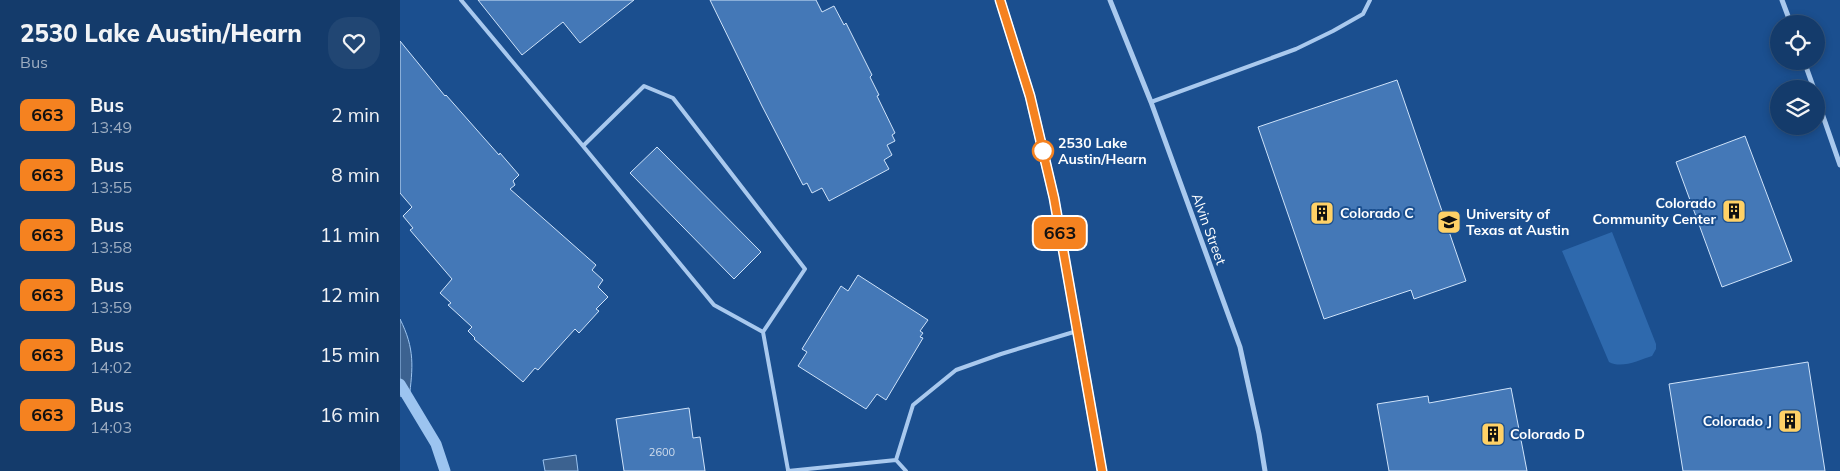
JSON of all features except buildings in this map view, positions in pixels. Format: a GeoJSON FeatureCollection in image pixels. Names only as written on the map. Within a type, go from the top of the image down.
{"type":"FeatureCollection","features":[{"type":"Feature","properties":{"kind":"main road"},"geometry":{"type":"LineString","coordinates":[[1000,0],[1030,96],[1054,198],[1079,331],[1102,471]]}},
{"type":"Feature","properties":{"kind":"street","name":"Alvin Street"},"geometry":{"type":"LineString","coordinates":[[1110,0],[1151,102],[1240,347],[1265,471]]}},
{"type":"Feature","properties":{"kind":"street"},"geometry":{"type":"LineString","coordinates":[[1782,0],[1788,15]]}},
{"type":"Feature","properties":{"kind":"street"},"geometry":{"type":"LineString","coordinates":[[1825,122],[1840,165]]}},
{"type":"Feature","properties":{"kind":"lane"},"geometry":{"type":"LineString","coordinates":[[461,0],[714,305],[763,332]]}},
{"type":"Feature","properties":{"kind":"lane"},"geometry":{"type":"LineString","coordinates":[[1151,102],[1296,49],[1363,14],[1370,0]]}},
{"type":"Feature","properties":{"kind":"lane"},"geometry":{"type":"LineString","coordinates":[[583,146],[644,86],[673,98],[805,269],[763,332],[788,471],[896,460]]}},
{"type":"Feature","properties":{"kind":"lane"},"geometry":{"type":"LineString","coordinates":[[896,460],[913,405],[956,370],[1000,354],[1079,331]]}},
{"type":"Feature","properties":{"kind":"lane"},"geometry":{"type":"LineString","coordinates":[[896,460],[906,471]]}},
{"type":"Feature","properties":{"kind":"shaded area"},"geometry":{"type":"Polygon","coordinates":[[[1612,232],[1656,344],[1656,349],[1652,356],[1636,362],[1619,365],[1609,362],[1562,251],[1612,232]]]}},
{"type":"Feature","properties":{"kind":"shaded area"},"geometry":{"type":"Polygon","coordinates":[[[400,319],[405,330],[412,358],[409,399],[400,396],[400,319]]]}},
{"type":"Feature","properties":{"kind":"shaded area"},"geometry":{"type":"Polygon","coordinates":[[[576,455],[578,471],[545,471],[543,460],[576,455]]]}},
{"type":"Feature","properties":{"kind":"waterway"},"geometry":{"type":"LineString","coordinates":[[400,384],[436,444],[445,471]]}},
{"type":"Feature","properties":{"kind":"bus line","name":"663"},"geometry":{"type":"LineString","coordinates":[[1000,0],[1030,96],[1054,198],[1079,331],[1102,471]]}},
{"type":"Feature","properties":{"kind":"place","name":"2530 Lake Austin/Hearn"},"geometry":{"type":"Point","coordinates":[1043,151]}},
{"type":"Feature","properties":{"kind":"place","name":"Colorado Community Center"},"geometry":{"type":"Point","coordinates":[1734,211]}},
{"type":"Feature","properties":{"kind":"place","name":"Colorado C"},"geometry":{"type":"Point","coordinates":[1322,213]}},
{"type":"Feature","properties":{"kind":"place","name":"University of Texas at Austin"},"geometry":{"type":"Point","coordinates":[1449,222]}},
{"type":"Feature","properties":{"kind":"place","name":"Colorado J"},"geometry":{"type":"Point","coordinates":[1790,421]}},
{"type":"Feature","properties":{"kind":"place","name":"Colorado D"},"geometry":{"type":"Point","coordinates":[1493,434]}}]}
